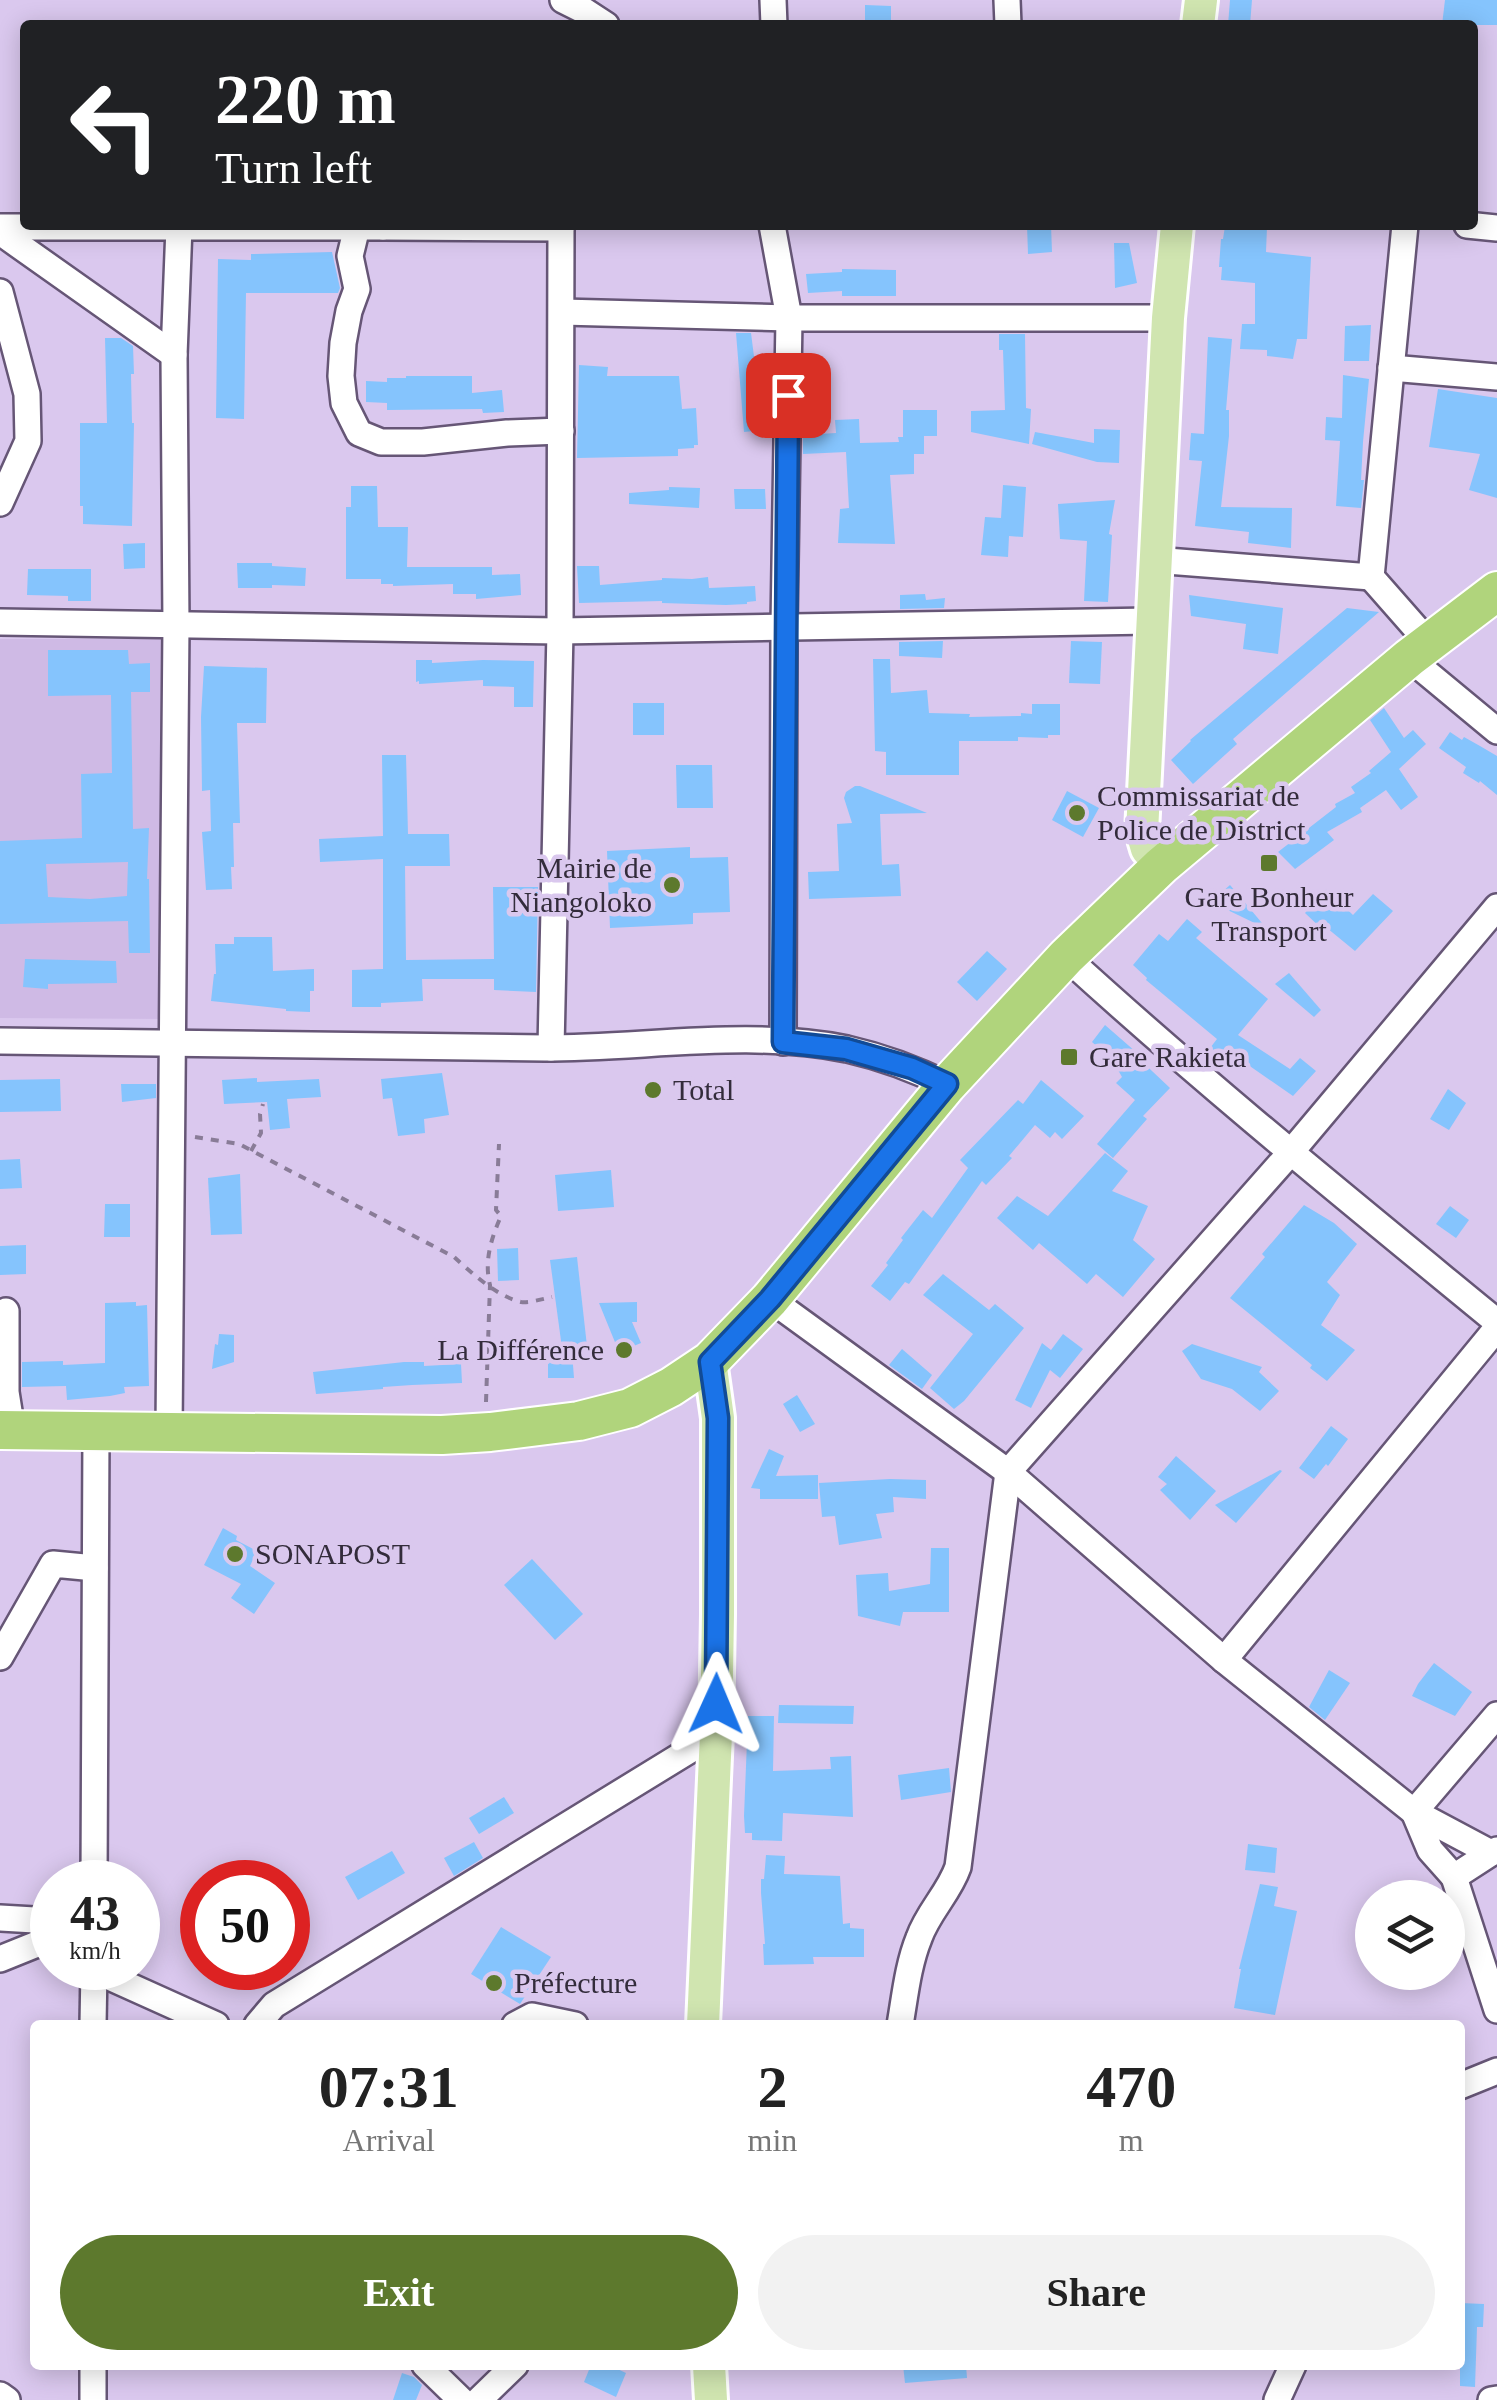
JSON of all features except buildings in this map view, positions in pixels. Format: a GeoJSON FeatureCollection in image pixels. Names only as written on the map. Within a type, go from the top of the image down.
{"type":"FeatureCollection","features":[{"type":"Feature","properties":{"kind":"highway"},"geometry":{"type":"LineString","coordinates":[[6,1430],[442,1435],[490,1432],[579,1421],[630,1408],[670,1387],[710,1362],[770,1299],[947,1084],[1066,957],[1161,866],[1419,650],[1497,591]]}},
{"type":"Feature","properties":{"kind":"main road"},"geometry":{"type":"LineString","coordinates":[[1161,866],[1147,849],[1142,832],[1154,560],[1177,230]]}},
{"type":"Feature","properties":{"kind":"main road"},"geometry":{"type":"LineString","coordinates":[[702,2020],[718,1614],[718,1418],[710,1362]]}},
{"type":"Feature","properties":{"kind":"street"},"geometry":{"type":"LineString","coordinates":[[560,0],[598,20]]}},
{"type":"Feature","properties":{"kind":"street"},"geometry":{"type":"LineString","coordinates":[[0,229],[174,355]]}},
{"type":"Feature","properties":{"kind":"street"},"geometry":{"type":"LineString","coordinates":[[169,1432],[176,625],[174,355],[179,230]]}},
{"type":"Feature","properties":{"kind":"street"},"geometry":{"type":"LineString","coordinates":[[373,230],[350,256],[356,290],[343,343],[344,403],[359,433],[380,442],[423,442],[561,431]]}},
{"type":"Feature","properties":{"kind":"street"},"geometry":{"type":"LineString","coordinates":[[551,1048],[560,631],[561,230]]}},
{"type":"Feature","properties":{"kind":"street"},"geometry":{"type":"LineString","coordinates":[[773,230],[788,318],[783,1042]]}},
{"type":"Feature","properties":{"kind":"street"},"geometry":{"type":"LineString","coordinates":[[1405,230],[1371,577],[1419,650],[1497,731]]}},
{"type":"Feature","properties":{"kind":"street"},"geometry":{"type":"LineString","coordinates":[[0,292],[28,394],[28,441],[0,502]]}},
{"type":"Feature","properties":{"kind":"street"},"geometry":{"type":"LineString","coordinates":[[562,312],[788,318],[1168,318]]}},
{"type":"Feature","properties":{"kind":"street"},"geometry":{"type":"LineString","coordinates":[[1391,368],[1497,377]]}},
{"type":"Feature","properties":{"kind":"street"},"geometry":{"type":"LineString","coordinates":[[1154,560],[1371,577]]}},
{"type":"Feature","properties":{"kind":"street"},"geometry":{"type":"LineString","coordinates":[[0,622],[560,631],[1151,621]]}},
{"type":"Feature","properties":{"kind":"street"},"geometry":{"type":"LineString","coordinates":[[901,2020],[919,1938],[952,1885],[958,1867],[1008,1472],[1291,1152],[1497,907]]}},
{"type":"Feature","properties":{"kind":"street"},"geometry":{"type":"LineString","coordinates":[[1066,957],[1497,1325],[1224,1660]]}},
{"type":"Feature","properties":{"kind":"street"},"geometry":{"type":"LineString","coordinates":[[0,1040],[551,1048],[783,1042],[846,1049],[912,1068],[947,1084]]}},
{"type":"Feature","properties":{"kind":"street"},"geometry":{"type":"LineString","coordinates":[[770,1299],[1008,1472],[1224,1660],[1414,1812],[1494,1852]]}},
{"type":"Feature","properties":{"kind":"street"},"geometry":{"type":"LineString","coordinates":[[6,1311],[6,1430]]}},
{"type":"Feature","properties":{"kind":"street"},"geometry":{"type":"LineString","coordinates":[[94,1860],[96,1431]]}},
{"type":"Feature","properties":{"kind":"street"},"geometry":{"type":"LineString","coordinates":[[0,1657],[53,1564],[95,1568]]}},
{"type":"Feature","properties":{"kind":"street"},"geometry":{"type":"LineString","coordinates":[[1414,1812],[1497,1714]]}},
{"type":"Feature","properties":{"kind":"street"},"geometry":{"type":"LineString","coordinates":[[261,2020],[274,2005],[716,1734]]}},
{"type":"Feature","properties":{"kind":"street"},"geometry":{"type":"LineString","coordinates":[[1414,1812],[1430,1850],[1454,1877],[1497,2010]]}},
{"type":"Feature","properties":{"kind":"street"},"geometry":{"type":"LineString","coordinates":[[1454,1877],[1494,1852]]}},
{"type":"Feature","properties":{"kind":"street"},"geometry":{"type":"LineString","coordinates":[[0,1918],[30,1919]]}},
{"type":"Feature","properties":{"kind":"street"},"geometry":{"type":"LineString","coordinates":[[0,1959],[30,1947]]}},
{"type":"Feature","properties":{"kind":"street"},"geometry":{"type":"LineString","coordinates":[[94,1990],[94,2020]]}},
{"type":"Feature","properties":{"kind":"street"},"geometry":{"type":"LineString","coordinates":[[140,1990],[205,2020]]}},
{"type":"Feature","properties":{"kind":"street"},"geometry":{"type":"LineString","coordinates":[[524,2020],[532,2016],[551,2020]]}},
{"type":"Feature","properties":{"kind":"street"},"geometry":{"type":"LineString","coordinates":[[1465,2084],[1495,2069]]}},
{"type":"Feature","properties":{"kind":"street"},"geometry":{"type":"LineString","coordinates":[[93,2370],[94,2400]]}},
{"type":"Feature","properties":{"kind":"street"},"geometry":{"type":"LineString","coordinates":[[431,2370],[461,2400]]}},
{"type":"Feature","properties":{"kind":"street"},"geometry":{"type":"LineString","coordinates":[[479,2400],[510,2370]]}},
{"type":"Feature","properties":{"kind":"street"},"geometry":{"type":"LineString","coordinates":[[1277,2400],[1291,2370]]}},
{"type":"Feature","properties":{"kind":"street"},"geometry":{"type":"LineString","coordinates":[[0,2395],[7,2400]]}},
{"type":"Feature","properties":{"kind":"path"},"geometry":{"type":"LineString","coordinates":[[251,1150],[261,1133],[263,1104]]}},
{"type":"Feature","properties":{"kind":"path"},"geometry":{"type":"LineString","coordinates":[[172,1137],[201,1137],[239,1144],[454,1257],[505,1295],[524,1303],[552,1296]]}},
{"type":"Feature","properties":{"kind":"path"},"geometry":{"type":"LineString","coordinates":[[490,1432],[486,1410],[490,1285],[486,1270],[501,1216],[496,1210],[498,1144]]}},
{"type":"Feature","properties":{"kind":"shaded area"},"geometry":{"type":"Polygon","coordinates":[[[0,639],[172,639],[171,1019],[0,1018],[0,639]]]}},
{"type":"Feature","properties":{"kind":"place","name":"Commissariat de Police de District"},"geometry":{"type":"Point","coordinates":[1077,813]}},
{"type":"Feature","properties":{"kind":"place","name":"Gare Bonheur Transport"},"geometry":{"type":"Point","coordinates":[1269,863]}},
{"type":"Feature","properties":{"kind":"place","name":"Mairie de Niangoloko"},"geometry":{"type":"Point","coordinates":[672,885]}},
{"type":"Feature","properties":{"kind":"place","name":"Gare Rakieta"},"geometry":{"type":"Point","coordinates":[1069,1057]}},
{"type":"Feature","properties":{"kind":"place","name":"Total"},"geometry":{"type":"Point","coordinates":[653,1090]}},
{"type":"Feature","properties":{"kind":"place","name":"La Différence"},"geometry":{"type":"Point","coordinates":[624,1350]}},
{"type":"Feature","properties":{"kind":"place","name":"SONAPOST"},"geometry":{"type":"Point","coordinates":[235,1554]}},
{"type":"Feature","properties":{"kind":"place","name":"Préfecture"},"geometry":{"type":"Point","coordinates":[494,1983]}},
{"type":"Feature","properties":{"kind":"route"},"geometry":{"type":"LineString","coordinates":[[716,1704],[718,1418],[710,1362],[770,1299],[947,1084],[912,1068],[846,1049],[783,1042],[788,395]]}}]}
